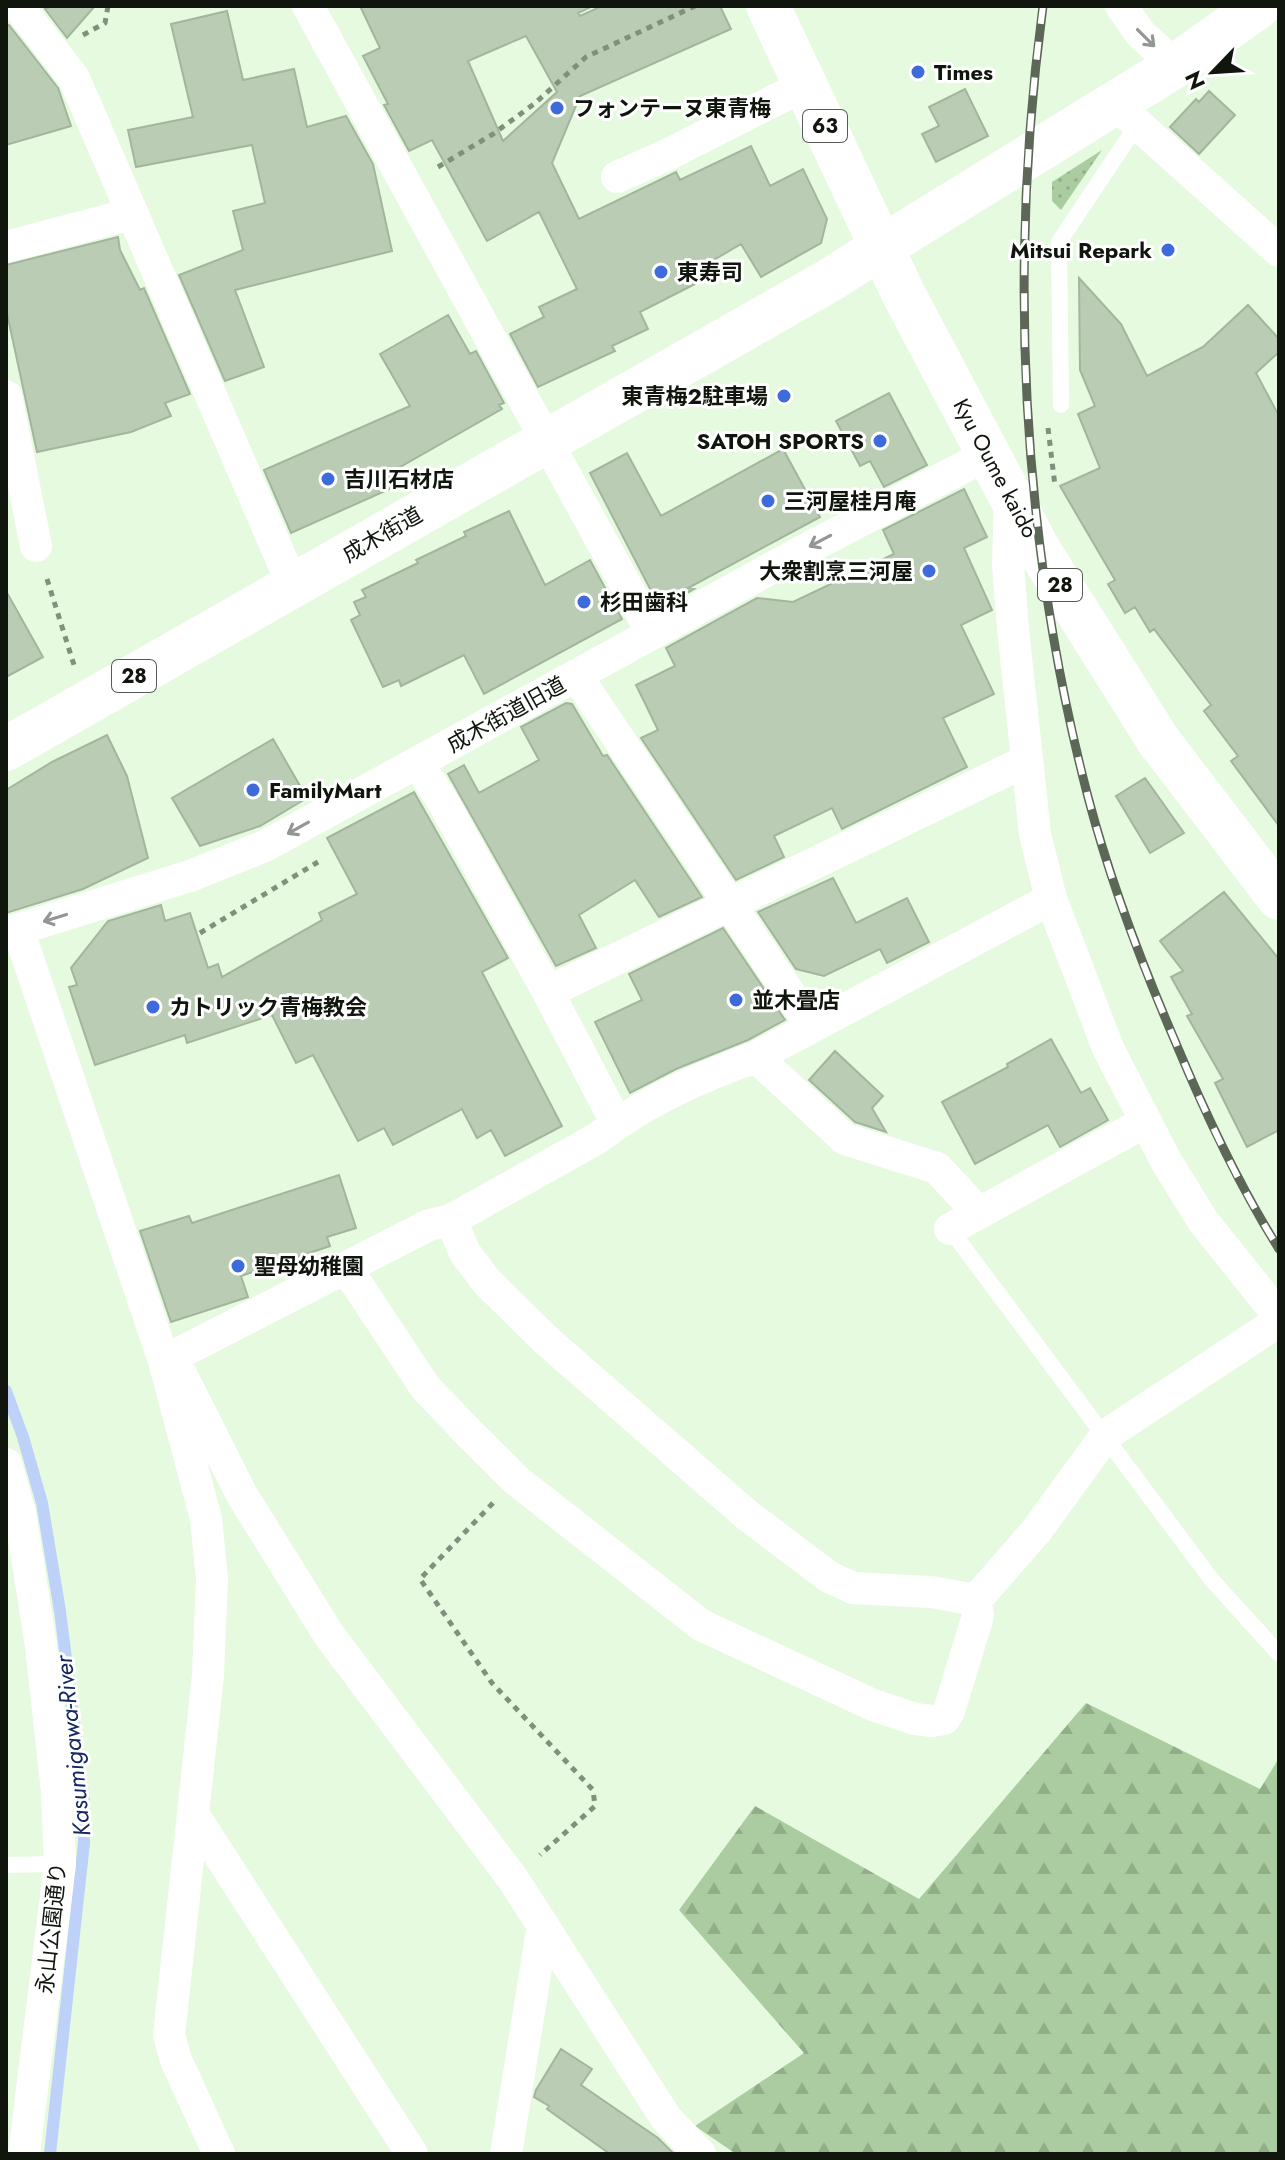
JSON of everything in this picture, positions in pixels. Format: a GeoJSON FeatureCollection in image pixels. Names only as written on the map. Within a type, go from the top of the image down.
{"type":"FeatureCollection","features":[{"type":"Feature","properties":{"kind":"main road","name":"Kyu Oume kaido"},"geometry":{"type":"LineString","coordinates":[[768,6],[903,293],[1040,552],[1158,740],[1279,898]]}},
{"type":"Feature","properties":{"kind":"main road","name":"成木街道"},"geometry":{"type":"LineString","coordinates":[[6,749],[830,280],[882,247],[1125,114],[1175,66],[1259,6]]}},
{"type":"Feature","properties":{"kind":"street"},"geometry":{"type":"LineString","coordinates":[[18,6],[74,78],[293,586]]}},
{"type":"Feature","properties":{"kind":"street"},"geometry":{"type":"LineString","coordinates":[[308,6],[652,633]]}},
{"type":"Feature","properties":{"kind":"street"},"geometry":{"type":"LineString","coordinates":[[1121,6],[1140,33],[1175,66]]}},
{"type":"Feature","properties":{"kind":"street"},"geometry":{"type":"LineString","coordinates":[[617,177],[805,85]]}},
{"type":"Feature","properties":{"kind":"street"},"geometry":{"type":"LineString","coordinates":[[1125,114],[1279,251]]}},
{"type":"Feature","properties":{"kind":"street"},"geometry":{"type":"LineString","coordinates":[[6,247],[131,214]]}},
{"type":"Feature","properties":{"kind":"street"},"geometry":{"type":"LineString","coordinates":[[6,396],[36,546]]}},
{"type":"Feature","properties":{"kind":"street","name":"成木街道旧道"},"geometry":{"type":"LineString","coordinates":[[12,931],[190,876],[265,846],[822,540],[989,454]]}},
{"type":"Feature","properties":{"kind":"street"},"geometry":{"type":"LineString","coordinates":[[347,1269],[425,1387],[516,1480],[701,1625],[873,1705],[915,1719],[944,1719],[978,1616],[976,1600],[1037,1530],[1106,1435],[1279,1318],[1203,1221],[1145,1122],[1108,1048],[1051,899],[1035,834],[1026,761],[1008,565],[1010,498]]}},
{"type":"Feature","properties":{"kind":"street"},"geometry":{"type":"LineString","coordinates":[[576,675],[812,1027]]}},
{"type":"Feature","properties":{"kind":"street"},"geometry":{"type":"LineString","coordinates":[[548,992],[1026,761]]}},
{"type":"Feature","properties":{"kind":"street"},"geometry":{"type":"LineString","coordinates":[[418,763],[443,802],[548,992],[617,1124]]}},
{"type":"Feature","properties":{"kind":"street"},"geometry":{"type":"LineString","coordinates":[[168,1359],[429,1225],[451,1220],[596,1139],[643,1106],[756,1057],[1051,899]]}},
{"type":"Feature","properties":{"kind":"street"},"geometry":{"type":"LineString","coordinates":[[12,931],[168,1359],[206,1519],[212,1579],[208,1675],[169,2035],[176,2060],[219,2154]]}},
{"type":"Feature","properties":{"kind":"street"},"geometry":{"type":"LineString","coordinates":[[756,1057],[845,1139],[937,1168],[979,1213]]}},
{"type":"Feature","properties":{"kind":"street"},"geometry":{"type":"LineString","coordinates":[[950,1229],[1145,1122]]}},
{"type":"Feature","properties":{"kind":"street"},"geometry":{"type":"LineString","coordinates":[[451,1220],[465,1253],[487,1282],[547,1341],[747,1515],[829,1577],[853,1588],[931,1592],[976,1600]]}},
{"type":"Feature","properties":{"kind":"street"},"geometry":{"type":"LineString","coordinates":[[168,1359],[242,1495],[329,1635],[513,1879],[666,2118],[700,2154]]}},
{"type":"Feature","properties":{"kind":"street","name":"永山公園通り"},"geometry":{"type":"LineString","coordinates":[[6,1464],[20,1513],[41,1646],[57,1792],[60,1864],[24,2154]]}},
{"type":"Feature","properties":{"kind":"street"},"geometry":{"type":"LineString","coordinates":[[193,1814],[412,2154]]}},
{"type":"Feature","properties":{"kind":"street"},"geometry":{"type":"LineString","coordinates":[[506,2154],[543,1925]]}},
{"type":"Feature","properties":{"kind":"lane"},"geometry":{"type":"LineString","coordinates":[[1060,397],[1059,242],[1125,114]]}},
{"type":"Feature","properties":{"kind":"lane"},"geometry":{"type":"LineString","coordinates":[[950,1229],[1211,1579],[1279,1654]]}},
{"type":"Feature","properties":{"kind":"lane"},"geometry":{"type":"LineString","coordinates":[[6,1865],[60,1864]]}},
{"type":"Feature","properties":{"kind":"path"},"geometry":{"type":"LineString","coordinates":[[406,186],[493,134],[534,104],[586,57],[695,6]]}},
{"type":"Feature","properties":{"kind":"path"},"geometry":{"type":"LineString","coordinates":[[1055,488],[1047,417],[1060,397]]}},
{"type":"Feature","properties":{"kind":"path"},"geometry":{"type":"LineString","coordinates":[[36,546],[75,669]]}},
{"type":"Feature","properties":{"kind":"path"},"geometry":{"type":"LineString","coordinates":[[513,1879],[595,1806],[593,1790],[492,1683],[420,1579],[516,1480]]}},
{"type":"Feature","properties":{"kind":"green space"},"geometry":{"type":"Polygon","coordinates":[[[1102,150],[1061,210],[1052,201],[1052,182],[1102,150]]]}},
{"type":"Feature","properties":{"kind":"green space"},"geometry":{"type":"Polygon","coordinates":[[[1086,1703],[1260,1789],[1279,1758],[1279,2154],[736,2154],[695,2126],[804,2053],[679,1910],[755,1806],[919,1899],[1086,1703]]]}},
{"type":"Feature","properties":{"kind":"building"},"geometry":{"type":"Polygon","coordinates":[[[52,6],[95,6],[67,38],[45,9],[52,6]]]}},
{"type":"Feature","properties":{"kind":"building"},"geometry":{"type":"Polygon","coordinates":[[[360,6],[593,6],[578,13],[580,16],[602,6],[720,6],[731,29],[580,96],[552,163],[579,219],[676,172],[680,180],[751,146],[770,186],[803,169],[827,219],[821,243],[761,277],[741,244],[690,274],[695,284],[640,312],[648,329],[612,346],[615,351],[538,387],[510,334],[544,317],[539,307],[577,289],[539,212],[487,241],[432,140],[409,151],[384,105],[388,104],[363,56],[380,48],[360,6]],[[526,36],[468,61],[503,141],[557,92],[526,36]]]}},
{"type":"Feature","properties":{"kind":"building"},"geometry":{"type":"Polygon","coordinates":[[[227,11],[243,80],[294,69],[307,127],[346,116],[373,164],[392,251],[235,290],[264,367],[225,381],[179,275],[243,250],[233,211],[265,203],[252,145],[136,167],[128,130],[193,117],[171,24],[227,11]]]}},
{"type":"Feature","properties":{"kind":"building"},"geometry":{"type":"Polygon","coordinates":[[[9,25],[58,88],[71,126],[6,145],[6,27],[9,25]]]}},
{"type":"Feature","properties":{"kind":"building"},"geometry":{"type":"Polygon","coordinates":[[[965,89],[988,136],[936,162],[922,134],[939,126],[929,107],[965,89]]]}},
{"type":"Feature","properties":{"kind":"building"},"geometry":{"type":"Polygon","coordinates":[[[1209,91],[1235,115],[1199,154],[1170,127],[1196,99],[1199,102],[1209,91]]]}},
{"type":"Feature","properties":{"kind":"building"},"geometry":{"type":"Polygon","coordinates":[[[118,237],[120,250],[140,290],[144,288],[190,394],[165,403],[171,416],[131,432],[37,452],[6,309],[6,265],[118,237]]]}},
{"type":"Feature","properties":{"kind":"building"},"geometry":{"type":"Polygon","coordinates":[[[1079,278],[1121,324],[1147,376],[1203,347],[1248,305],[1279,339],[1279,352],[1256,373],[1279,416],[1279,826],[1231,761],[1238,756],[1204,711],[1211,705],[1154,629],[1150,632],[1135,607],[1125,613],[1108,584],[1115,580],[1060,486],[1100,468],[1078,414],[1095,406],[1080,370],[1079,278]]]}},
{"type":"Feature","properties":{"kind":"building"},"geometry":{"type":"Polygon","coordinates":[[[448,315],[470,354],[476,351],[504,403],[499,405],[502,409],[388,474],[394,487],[291,533],[264,470],[410,406],[380,354],[448,315]]]}},
{"type":"Feature","properties":{"kind":"building","name":"SATOH SPORTS"},"geometry":{"type":"Polygon","coordinates":[[[889,393],[927,465],[884,487],[870,461],[860,466],[836,421],[889,393]]]}},
{"type":"Feature","properties":{"kind":"building"},"geometry":{"type":"Polygon","coordinates":[[[783,449],[820,517],[688,588],[694,589],[660,608],[590,473],[627,453],[661,516],[783,449]]]}},
{"type":"Feature","properties":{"kind":"building"},"geometry":{"type":"Polygon","coordinates":[[[964,489],[987,537],[964,548],[992,610],[961,625],[994,694],[943,718],[967,767],[842,829],[832,808],[774,836],[784,857],[736,880],[641,738],[658,730],[636,685],[675,666],[666,648],[757,598],[793,602],[894,554],[883,530],[964,489]]]}},
{"type":"Feature","properties":{"kind":"building"},"geometry":{"type":"Polygon","coordinates":[[[509,511],[545,585],[590,560],[622,619],[484,694],[464,655],[401,686],[399,680],[383,687],[351,620],[360,615],[354,602],[366,597],[362,590],[466,536],[464,532],[509,511]]]}},
{"type":"Feature","properties":{"kind":"building"},"geometry":{"type":"Polygon","coordinates":[[[6,591],[43,657],[6,677],[6,591]]]}},
{"type":"Feature","properties":{"kind":"building"},"geometry":{"type":"Polygon","coordinates":[[[566,703],[572,704],[603,756],[607,755],[702,897],[659,917],[635,880],[579,915],[596,948],[556,966],[448,774],[464,765],[479,793],[539,760],[521,727],[566,703]]]}},
{"type":"Feature","properties":{"kind":"building"},"geometry":{"type":"Polygon","coordinates":[[[107,735],[127,776],[148,858],[83,889],[6,913],[6,790],[52,762],[107,735]]]}},
{"type":"Feature","properties":{"kind":"building"},"geometry":{"type":"Polygon","coordinates":[[[273,739],[307,798],[260,826],[200,846],[172,798],[273,739]]]}},
{"type":"Feature","properties":{"kind":"building"},"geometry":{"type":"Polygon","coordinates":[[[1145,778],[1184,833],[1150,853],[1116,796],[1145,778]]]}},
{"type":"Feature","properties":{"kind":"building"},"geometry":{"type":"Polygon","coordinates":[[[414,792],[508,958],[482,972],[562,1126],[505,1156],[491,1130],[477,1138],[462,1109],[393,1145],[384,1128],[358,1141],[313,1055],[296,1063],[272,1015],[187,1043],[185,1035],[95,1065],[69,987],[77,985],[71,968],[108,921],[161,905],[165,921],[190,913],[208,968],[218,964],[222,977],[322,920],[319,913],[357,894],[327,838],[414,792]]]}},
{"type":"Feature","properties":{"kind":"building"},"geometry":{"type":"Polygon","coordinates":[[[833,878],[856,923],[907,898],[929,942],[887,963],[880,949],[824,976],[796,969],[758,912],[833,878]]]}},
{"type":"Feature","properties":{"kind":"building"},"geometry":{"type":"Polygon","coordinates":[[[1224,892],[1279,959],[1279,1130],[1247,1147],[1215,1083],[1223,1079],[1187,1016],[1192,1014],[1171,977],[1183,971],[1160,941],[1224,892]]]}},
{"type":"Feature","properties":{"kind":"building"},"geometry":{"type":"Polygon","coordinates":[[[723,928],[785,1020],[630,1093],[595,1022],[642,1000],[629,974],[723,928]]]}},
{"type":"Feature","properties":{"kind":"building"},"geometry":{"type":"Polygon","coordinates":[[[1051,1039],[1081,1093],[1090,1088],[1108,1120],[1060,1147],[1048,1125],[975,1164],[942,1102],[1008,1067],[1007,1064],[1051,1039]]]}},
{"type":"Feature","properties":{"kind":"building"},"geometry":{"type":"Polygon","coordinates":[[[835,1051],[883,1096],[872,1108],[886,1132],[855,1122],[809,1080],[835,1051]]]}},
{"type":"Feature","properties":{"kind":"building"},"geometry":{"type":"Polygon","coordinates":[[[339,1175],[356,1228],[327,1237],[330,1246],[241,1276],[248,1297],[171,1322],[140,1231],[189,1216],[192,1223],[339,1175]]]}},
{"type":"Feature","properties":{"kind":"building"},"geometry":{"type":"Polygon","coordinates":[[[561,2049],[592,2069],[581,2085],[658,2138],[674,2154],[610,2154],[534,2097],[561,2049]]]}},
{"type":"Feature","properties":{"kind":"waterway","name":"Kasumigawa-River"},"geometry":{"type":"LineString","coordinates":[[6,1391],[42,1503],[60,1611],[84,1801],[84,1843],[50,2154]]}},
{"type":"Feature","properties":{"kind":"railway"},"geometry":{"type":"LineString","coordinates":[[1043,6],[1032,105],[1026,204],[1024,304],[1027,404],[1035,503],[1065,700],[1097,828],[1138,951],[1210,1121],[1279,1249]]}},
{"type":"Feature","properties":{"kind":"place","name":"Times"},"geometry":{"type":"Point","coordinates":[918,72]}},
{"type":"Feature","properties":{"kind":"place","name":"フォンテーヌ東青梅"},"geometry":{"type":"Point","coordinates":[557,108]}},
{"type":"Feature","properties":{"kind":"place","name":"Mitsui Repark"},"geometry":{"type":"Point","coordinates":[1168,250]}},
{"type":"Feature","properties":{"kind":"place","name":"東寿司"},"geometry":{"type":"Point","coordinates":[661,272]}},
{"type":"Feature","properties":{"kind":"place","name":"東青梅2駐車場"},"geometry":{"type":"Point","coordinates":[784,396]}},
{"type":"Feature","properties":{"kind":"place","name":"SATOH SPORTS"},"geometry":{"type":"Point","coordinates":[880,441]}},
{"type":"Feature","properties":{"kind":"place","name":"吉川石材店"},"geometry":{"type":"Point","coordinates":[328,479]}},
{"type":"Feature","properties":{"kind":"place","name":"三河屋桂月庵"},"geometry":{"type":"Point","coordinates":[768,501]}},
{"type":"Feature","properties":{"kind":"place","name":"大衆割烹三河屋"},"geometry":{"type":"Point","coordinates":[929,571]}},
{"type":"Feature","properties":{"kind":"place","name":"杉田歯科"},"geometry":{"type":"Point","coordinates":[584,602]}},
{"type":"Feature","properties":{"kind":"place","name":"FamilyMart"},"geometry":{"type":"Point","coordinates":[253,790]}},
{"type":"Feature","properties":{"kind":"place","name":"並木畳店"},"geometry":{"type":"Point","coordinates":[736,1000]}},
{"type":"Feature","properties":{"kind":"place","name":"カトリック青梅教会"},"geometry":{"type":"Point","coordinates":[153,1007]}},
{"type":"Feature","properties":{"kind":"place","name":"聖母幼稚園"},"geometry":{"type":"Point","coordinates":[238,1266]}}]}
